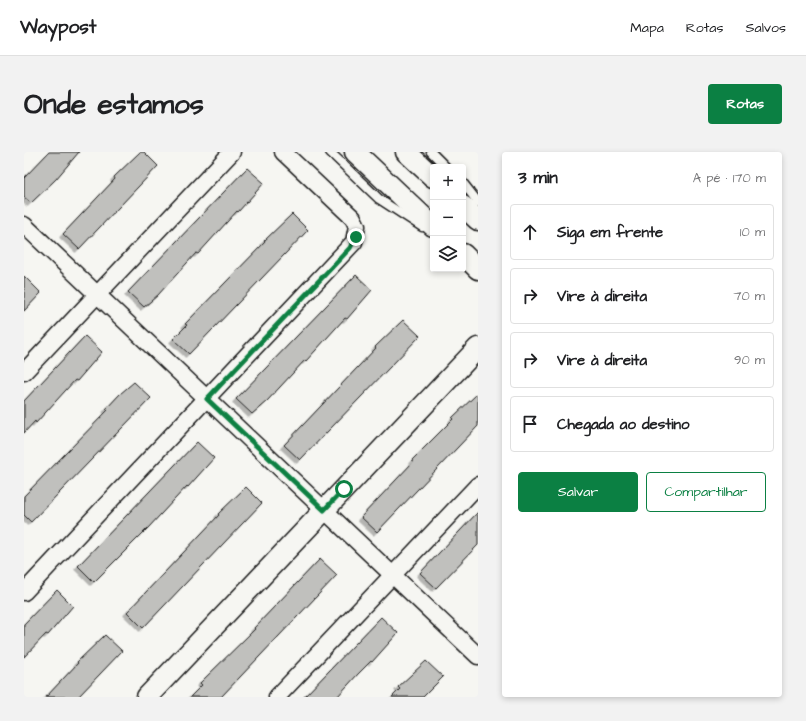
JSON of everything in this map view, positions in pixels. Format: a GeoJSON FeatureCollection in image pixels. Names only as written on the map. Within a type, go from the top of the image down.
{"type":"FeatureCollection","features":[{"type":"Feature","properties":{"kind":"street"},"geometry":{"type":"LineString","coordinates":[[24,372],[232,152]]}},
{"type":"Feature","properties":{"kind":"street"},"geometry":{"type":"LineString","coordinates":[[24,592],[350,248],[356,237],[357,226],[353,218],[283,152]]}},
{"type":"Feature","properties":{"kind":"street"},"geometry":{"type":"LineString","coordinates":[[355,152],[430,223]]}},
{"type":"Feature","properties":{"kind":"street"},"geometry":{"type":"LineString","coordinates":[[406,152],[430,174]]}},
{"type":"Feature","properties":{"kind":"street"},"geometry":{"type":"LineString","coordinates":[[466,209],[478,220]]}},
{"type":"Feature","properties":{"kind":"street"},"geometry":{"type":"LineString","coordinates":[[24,225],[478,656]]}},
{"type":"Feature","properties":{"kind":"street"},"geometry":{"type":"LineString","coordinates":[[466,257],[478,269]]}},
{"type":"Feature","properties":{"kind":"street"},"geometry":{"type":"LineString","coordinates":[[147,697],[478,348]]}},
{"type":"Feature","properties":{"kind":"street"},"geometry":{"type":"LineString","coordinates":[[277,697],[478,485]]}},
{"type":"Feature","properties":{"kind":"lane"},"geometry":{"type":"LineString","coordinates":[[330,152],[378,199],[430,232]]}},
{"type":"Feature","properties":{"kind":"lane"},"geometry":{"type":"LineString","coordinates":[[431,152],[443,164]]}},
{"type":"Feature","properties":{"kind":"lane"},"geometry":{"type":"LineString","coordinates":[[466,187],[478,202]]}},
{"type":"Feature","properties":{"kind":"building"},"geometry":{"type":"Polygon","coordinates":[[[49,152],[79,152],[56,179],[31,203],[24,197],[24,178],[49,152]]]}},
{"type":"Feature","properties":{"kind":"building"},"geometry":{"type":"Polygon","coordinates":[[[140,152],[144,152],[158,166],[79,249],[63,234],[115,179],[114,177],[140,152]]]}},
{"type":"Feature","properties":{"kind":"building"},"geometry":{"type":"Polygon","coordinates":[[[247,168],[264,183],[198,254],[196,253],[158,295],[144,307],[128,292],[247,168]]]}},
{"type":"Feature","properties":{"kind":"building"},"geometry":{"type":"Polygon","coordinates":[[[292,214],[308,230],[189,354],[173,339],[187,325],[185,324],[265,242],[264,241],[292,214]]]}},
{"type":"Feature","properties":{"kind":"building"},"geometry":{"type":"Polygon","coordinates":[[[356,275],[372,290],[347,319],[345,318],[306,361],[305,360],[267,401],[252,414],[236,399],[356,275]]]}},
{"type":"Feature","properties":{"kind":"building"},"geometry":{"type":"Polygon","coordinates":[[[24,276],[41,293],[24,311],[24,276]]]}},
{"type":"Feature","properties":{"kind":"building"},"geometry":{"type":"Polygon","coordinates":[[[403,320],[420,336],[300,460],[284,445],[376,348],[375,347],[403,320]]]}},
{"type":"Feature","properties":{"kind":"building"},"geometry":{"type":"Polygon","coordinates":[[[85,336],[102,352],[77,381],[75,380],[36,423],[35,421],[24,433],[24,401],[85,336]]]}},
{"type":"Feature","properties":{"kind":"building"},"geometry":{"type":"Polygon","coordinates":[[[134,382],[151,398],[31,522],[24,515],[24,496],[108,410],[106,409],[120,394],[134,382]]]}},
{"type":"Feature","properties":{"kind":"building"},"geometry":{"type":"Polygon","coordinates":[[[478,393],[478,426],[377,532],[361,517],[413,462],[412,460],[478,393]]]}},
{"type":"Feature","properties":{"kind":"building"},"geometry":{"type":"Polygon","coordinates":[[[197,442],[214,458],[188,487],[187,486],[148,528],[94,582],[78,566],[197,442]]]}},
{"type":"Feature","properties":{"kind":"building"},"geometry":{"type":"Polygon","coordinates":[[[246,487],[262,503],[143,628],[127,612],[219,515],[218,514],[246,487]]]}},
{"type":"Feature","properties":{"kind":"building"},"geometry":{"type":"Polygon","coordinates":[[[478,512],[478,545],[436,588],[420,573],[478,512]]]}},
{"type":"Feature","properties":{"kind":"building"},"geometry":{"type":"Polygon","coordinates":[[[320,559],[337,575],[221,697],[190,697],[202,685],[200,683],[255,629],[254,628],[320,559]]]}},
{"type":"Feature","properties":{"kind":"building"},"geometry":{"type":"Polygon","coordinates":[[[57,590],[73,606],[48,635],[46,634],[24,657],[24,624],[57,590]]]}},
{"type":"Feature","properties":{"kind":"building"},"geometry":{"type":"Polygon","coordinates":[[[381,617],[398,633],[372,662],[371,661],[358,674],[337,697],[304,697],[381,617]]]}},
{"type":"Feature","properties":{"kind":"building"},"geometry":{"type":"Polygon","coordinates":[[[105,635],[122,651],[78,697],[46,697],[78,663],[77,662],[105,635]]]}},
{"type":"Feature","properties":{"kind":"building"},"geometry":{"type":"Polygon","coordinates":[[[426,661],[443,677],[423,697],[392,697],[400,689],[398,687],[426,661]]]}},
{"type":"Feature","properties":{"kind":"route"},"geometry":{"type":"LineString","coordinates":[[344,489],[324,510],[207,399],[350,248],[356,237]]}}]}
